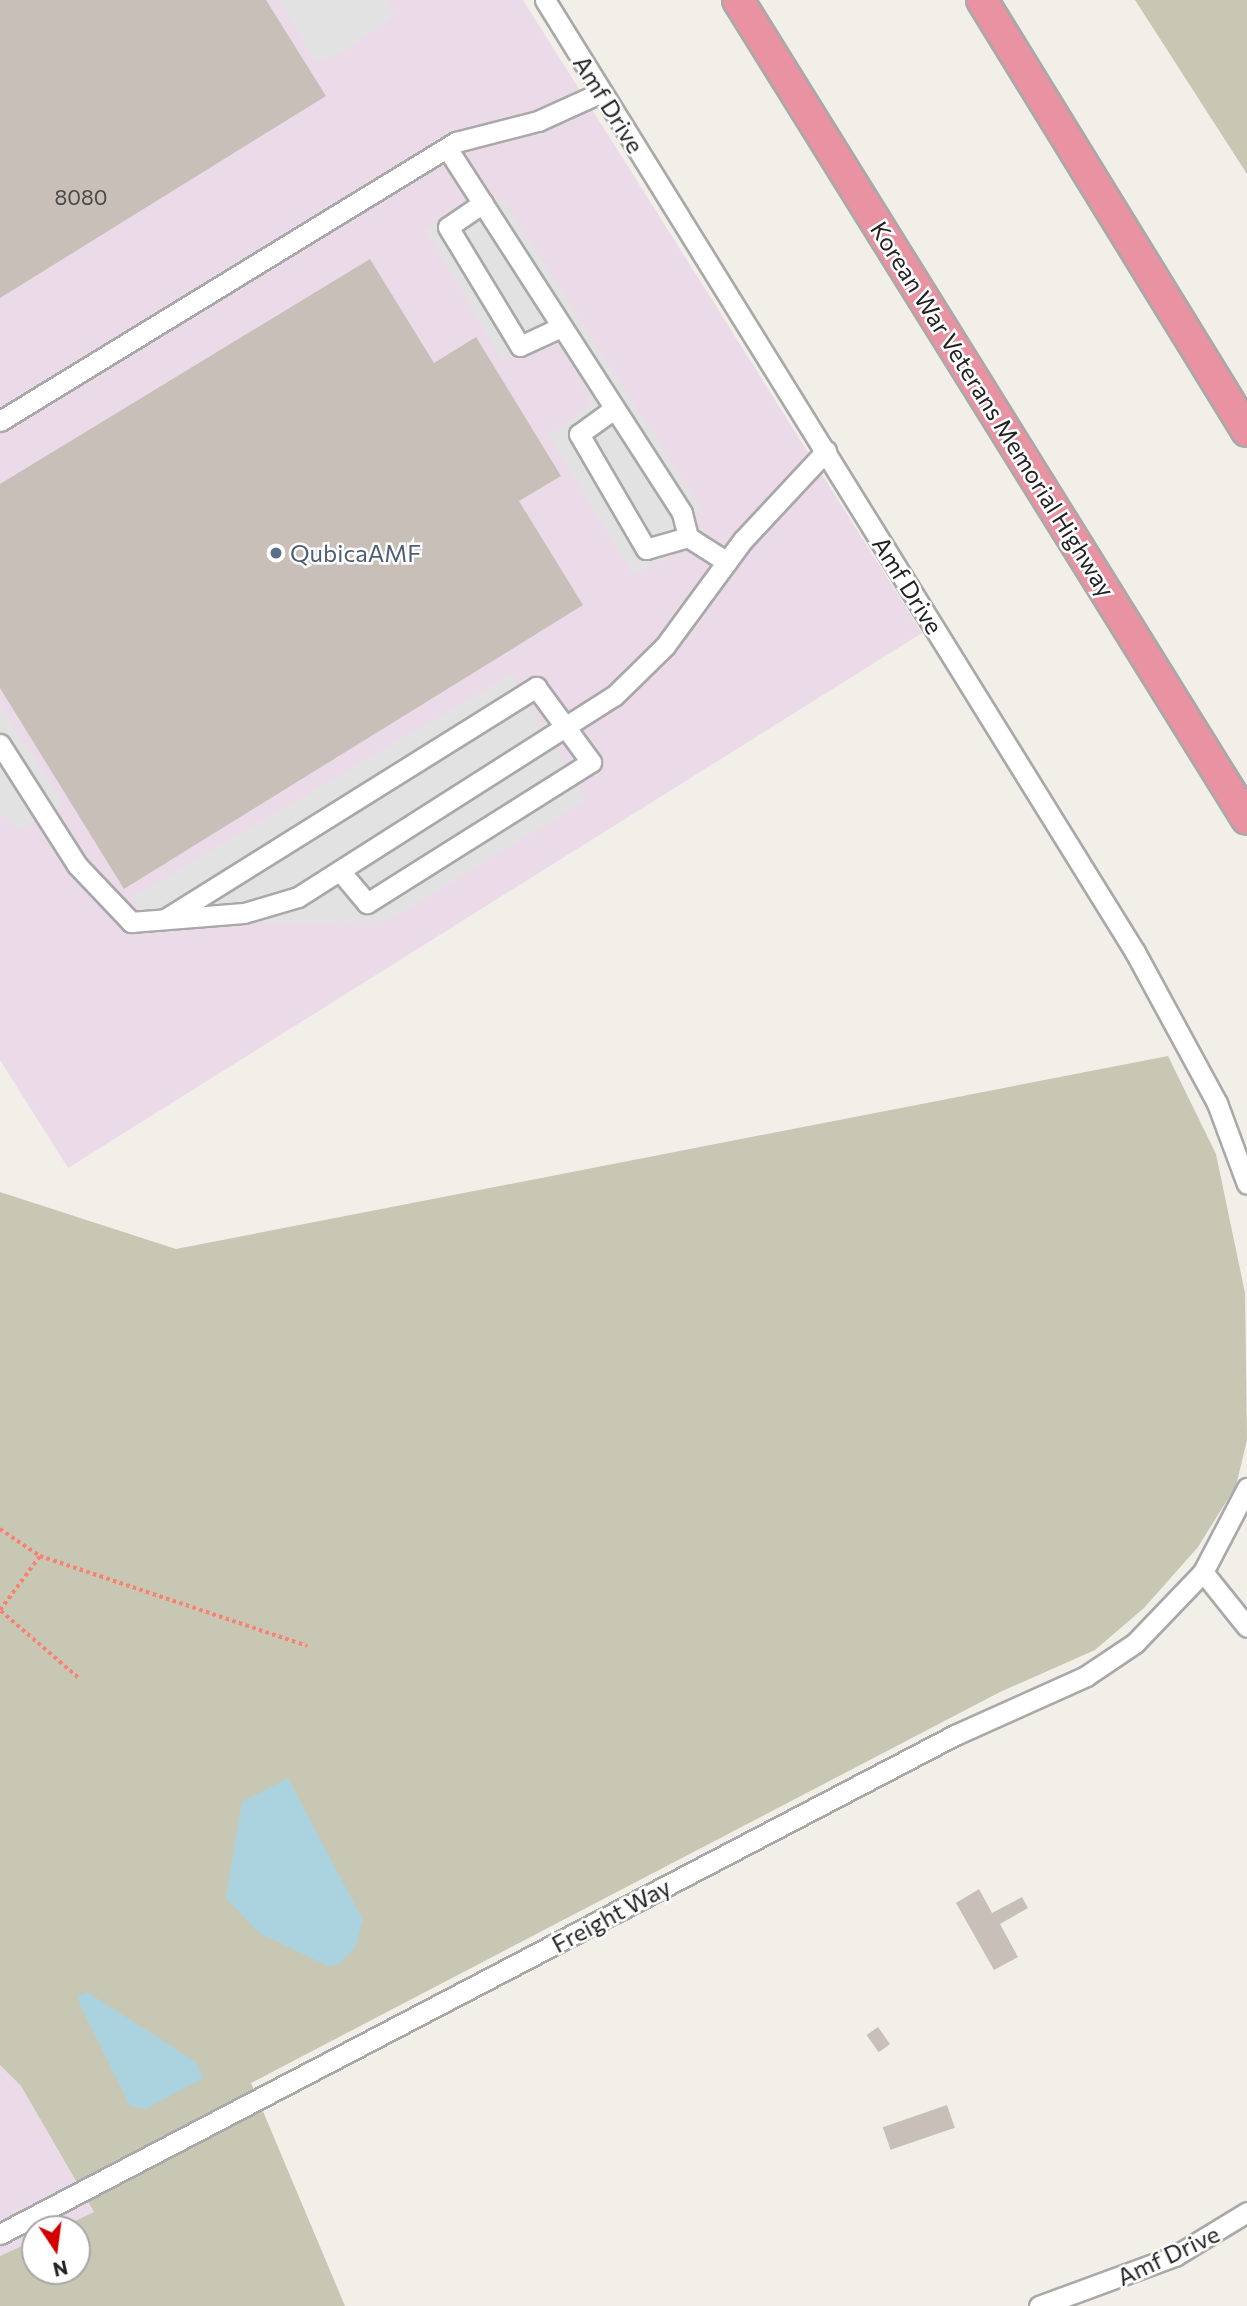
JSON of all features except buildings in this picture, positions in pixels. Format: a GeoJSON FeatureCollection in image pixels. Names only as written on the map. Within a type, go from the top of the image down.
{"type":"FeatureCollection","features":[{"type":"Feature","properties":{"kind":"highway","name":"Korean War Veterans Memorial Highway"},"geometry":{"type":"LineString","coordinates":[[738,0],[1247,819]]}},
{"type":"Feature","properties":{"kind":"highway"},"geometry":{"type":"LineString","coordinates":[[982,0],[1247,431]]}},
{"type":"Feature","properties":{"kind":"street","name":"Amf Drive"},"geometry":{"type":"LineString","coordinates":[[545,0],[1135,952],[1217,1104],[1247,1184]]}},
{"type":"Feature","properties":{"kind":"street"},"geometry":{"type":"LineString","coordinates":[[0,421],[447,148],[538,121],[602,92]]}},
{"type":"Feature","properties":{"kind":"street"},"geometry":{"type":"LineString","coordinates":[[447,148],[611,411],[682,513],[688,537],[727,562]]}},
{"type":"Feature","properties":{"kind":"street"},"geometry":{"type":"LineString","coordinates":[[482,203],[448,228],[520,346],[561,327]]}},
{"type":"Feature","properties":{"kind":"street"},"geometry":{"type":"LineString","coordinates":[[611,411],[579,434],[646,549],[688,537]]}},
{"type":"Feature","properties":{"kind":"street"},"geometry":{"type":"LineString","coordinates":[[0,744],[77,865],[131,922],[160,922],[244,913],[298,897],[614,696],[665,646],[727,562],[826,451]]}},
{"type":"Feature","properties":{"kind":"street"},"geometry":{"type":"LineString","coordinates":[[160,922],[536,687],[569,727],[591,762],[582,773],[364,905],[340,871]]}},
{"type":"Feature","properties":{"kind":"street"},"geometry":{"type":"LineString","coordinates":[[1247,1488],[1203,1572],[1247,1627]]}},
{"type":"Feature","properties":{"kind":"street","name":"Freight Way"},"geometry":{"type":"LineString","coordinates":[[0,2234],[976,1724],[1086,1676],[1135,1643],[1203,1572]]}},
{"type":"Feature","properties":{"kind":"street","name":"Amf Drive"},"geometry":{"type":"LineString","coordinates":[[1039,2306],[1085,2292],[1195,2246],[1247,2212]]}},
{"type":"Feature","properties":{"kind":"street","name":"Amf Drive"},"geometry":{"type":"LineString","coordinates":[[1061,2306],[1085,2292]]}},
{"type":"Feature","properties":{"kind":"path"},"geometry":{"type":"LineString","coordinates":[[0,1529],[40,1556],[307,1646]]}},
{"type":"Feature","properties":{"kind":"path"},"geometry":{"type":"LineString","coordinates":[[40,1556],[1,1610],[80,1679]]}},
{"type":"Feature","properties":{"kind":"shaded area"},"geometry":{"type":"Polygon","coordinates":[[[0,0],[523,0],[922,633],[68,1168],[0,1060],[0,0]]]}},
{"type":"Feature","properties":{"kind":"shaded area"},"geometry":{"type":"Polygon","coordinates":[[[279,0],[385,0],[394,15],[345,51],[316,61],[279,0]]]}},
{"type":"Feature","properties":{"kind":"shaded area"},"geometry":{"type":"Polygon","coordinates":[[[1135,0],[1247,0],[1247,174],[1135,0]]]}},
{"type":"Feature","properties":{"kind":"shaded area"},"geometry":{"type":"Polygon","coordinates":[[[503,200],[700,507],[683,549],[633,574],[549,436],[592,404],[559,338],[502,360],[425,228],[503,200]]]}},
{"type":"Feature","properties":{"kind":"shaded area"},"geometry":{"type":"Polygon","coordinates":[[[512,674],[586,800],[387,921],[150,924],[131,898],[512,674]]]}},
{"type":"Feature","properties":{"kind":"shaded area"},"geometry":{"type":"Polygon","coordinates":[[[0,705],[63,803],[21,830],[0,813],[0,705]]]}},
{"type":"Feature","properties":{"kind":"shaded area"},"geometry":{"type":"Polygon","coordinates":[[[1168,1056],[1216,1154],[1245,1293],[1247,1440],[1236,1486],[1198,1547],[1144,1608],[1095,1650],[1000,1692],[251,2083],[345,2306],[0,2306],[0,2256],[21,2246],[21,2285],[91,2285],[91,2215],[88,2215],[94,2212],[21,2086],[0,2065],[0,1192],[176,1249],[1168,1056]]]}},
{"type":"Feature","properties":{"kind":"shaded area"},"geometry":{"type":"Polygon","coordinates":[[[0,2065],[21,2086],[94,2212],[88,2215],[21,2215],[21,2246],[0,2256],[0,2065]]]}},
{"type":"Feature","properties":{"kind":"water"},"geometry":{"type":"Polygon","coordinates":[[[288,1778],[363,1920],[355,1948],[338,1965],[328,1966],[259,1933],[226,1898],[242,1802],[288,1778]]]}},
{"type":"Feature","properties":{"kind":"water"},"geometry":{"type":"Polygon","coordinates":[[[87,1992],[196,2062],[204,2078],[145,2109],[130,2106],[80,2005],[78,1996],[87,1992]]]}},
{"type":"Feature","properties":{"kind":"place","name":"QubicaAMF"},"geometry":{"type":"Point","coordinates":[276,553]}}]}
